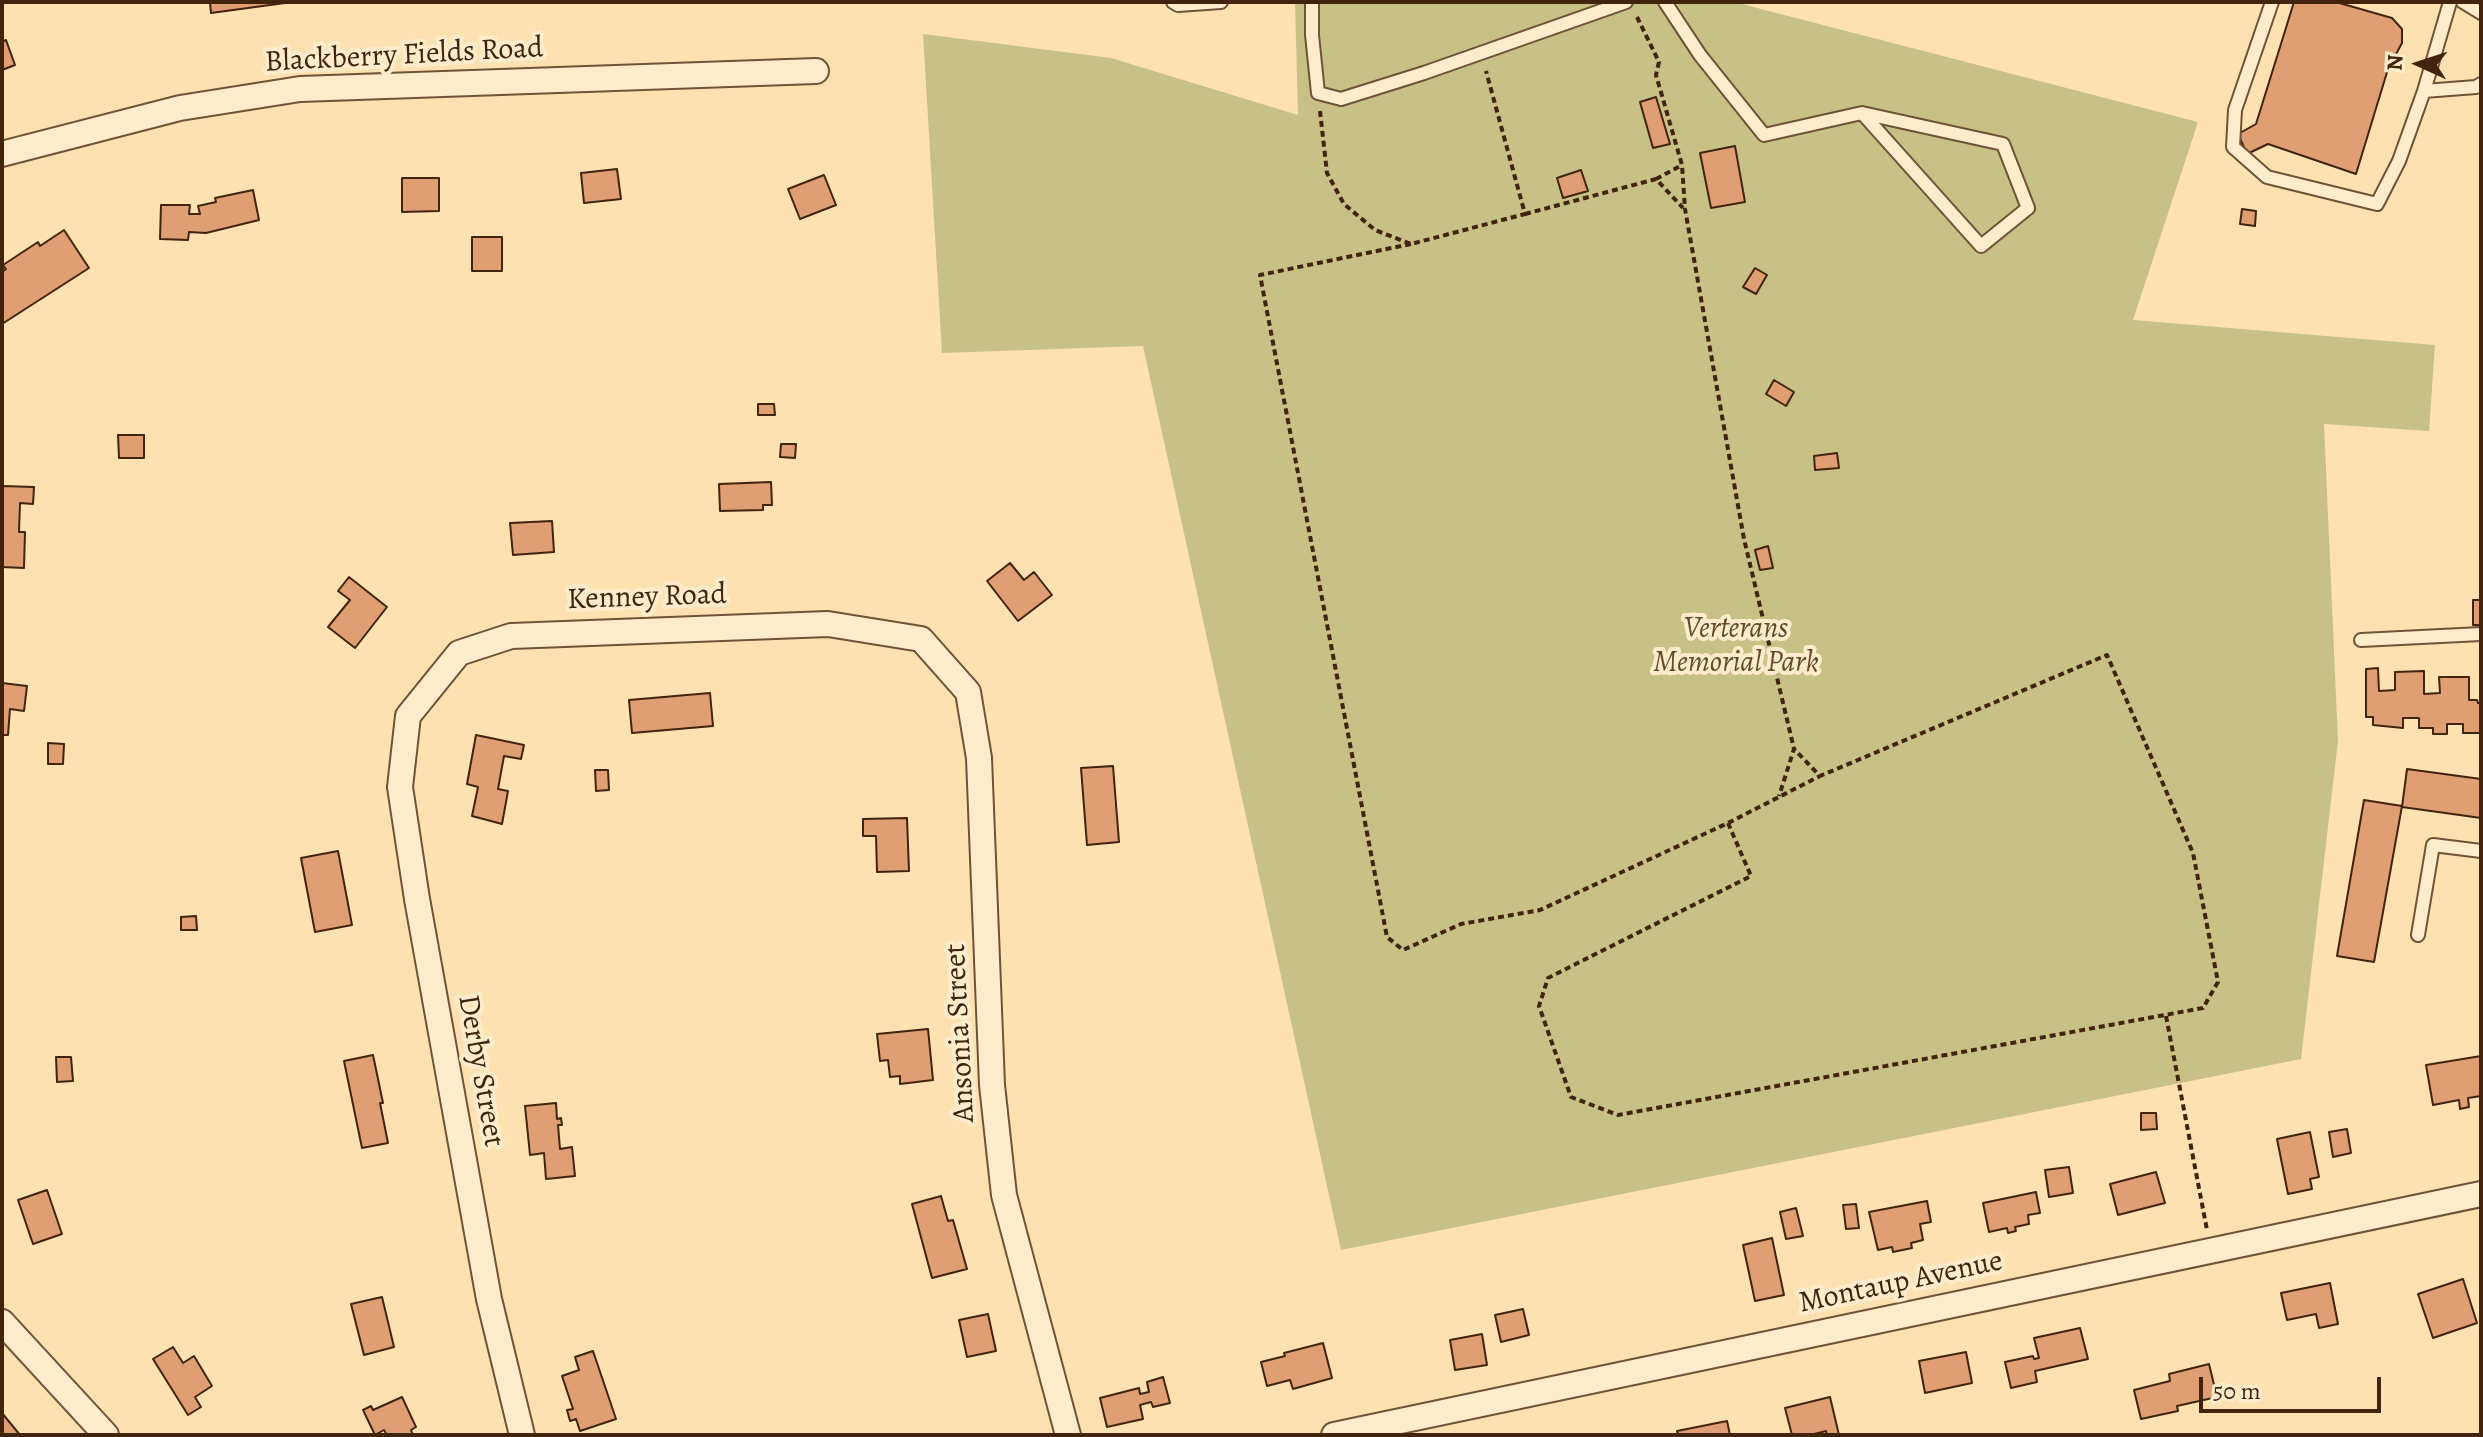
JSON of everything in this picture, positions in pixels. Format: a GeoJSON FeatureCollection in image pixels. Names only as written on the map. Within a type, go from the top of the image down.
{"type":"FeatureCollection","features":[{"type":"Feature","properties":{"kind":"street","name":"Blackberry Fields Road"},"geometry":{"type":"LineString","coordinates":[[2,154],[180,108],[300,89],[816,71]]}},
{"type":"Feature","properties":{"kind":"street","name":"Kenney Road"},"geometry":{"type":"LineString","coordinates":[[408,716],[459,653],[511,636],[828,624],[921,639]]}},
{"type":"Feature","properties":{"kind":"street","name":"Ansonia Street"},"geometry":{"type":"LineString","coordinates":[[921,639],[968,692],[979,758],[992,1085],[1004,1195],[1068,1435]]}},
{"type":"Feature","properties":{"kind":"street","name":"Derby Street"},"geometry":{"type":"LineString","coordinates":[[408,716],[400,787],[417,899],[489,1299],[522,1435]]}},
{"type":"Feature","properties":{"kind":"street","name":"Montaup Avenue"},"geometry":{"type":"LineString","coordinates":[[1334,1435],[2481,1194]]}},
{"type":"Feature","properties":{"kind":"street"},"geometry":{"type":"LineString","coordinates":[[2,1322],[106,1435]]}},
{"type":"Feature","properties":{"kind":"lane"},"geometry":{"type":"LineString","coordinates":[[1173,2],[1178,5],[1221,2]]}},
{"type":"Feature","properties":{"kind":"lane"},"geometry":{"type":"LineString","coordinates":[[1312,2],[1318,93],[1341,99],[1626,2]]}},
{"type":"Feature","properties":{"kind":"lane"},"geometry":{"type":"LineString","coordinates":[[1665,2],[1700,55],[1764,135],[1862,113],[2003,144],[2028,208],[1981,246],[1862,113]]}},
{"type":"Feature","properties":{"kind":"lane"},"geometry":{"type":"LineString","coordinates":[[2272,2],[2235,110],[2233,147],[2267,177],[2377,204],[2399,161],[2424,91],[2450,2]]}},
{"type":"Feature","properties":{"kind":"lane"},"geometry":{"type":"LineString","coordinates":[[2463,2],[2481,13]]}},
{"type":"Feature","properties":{"kind":"lane"},"geometry":{"type":"LineString","coordinates":[[2424,91],[2481,84]]}},
{"type":"Feature","properties":{"kind":"lane"},"geometry":{"type":"LineString","coordinates":[[2361,640],[2481,634]]}},
{"type":"Feature","properties":{"kind":"lane"},"geometry":{"type":"LineString","coordinates":[[2418,935],[2433,845],[2481,851]]}},
{"type":"Feature","properties":{"kind":"path"},"geometry":{"type":"LineString","coordinates":[[1637,16],[1659,62],[1656,75],[1682,165],[1685,209],[1744,539],[1794,749],[1820,776]]}},
{"type":"Feature","properties":{"kind":"path"},"geometry":{"type":"LineString","coordinates":[[1481,53],[1525,214]]}},
{"type":"Feature","properties":{"kind":"path"},"geometry":{"type":"LineString","coordinates":[[1318,93],[1327,173],[1344,204],[1375,230],[1411,244]]}},
{"type":"Feature","properties":{"kind":"path"},"geometry":{"type":"LineString","coordinates":[[1682,165],[1656,179],[1411,244],[1260,275],[1387,937],[1403,950],[1461,924],[1540,910],[1728,823],[1820,776],[2107,655],[2193,853],[2218,982],[2203,1008],[1618,1115],[1571,1097],[1539,1006],[1548,978],[1751,876],[1728,823]]}},
{"type":"Feature","properties":{"kind":"path"},"geometry":{"type":"LineString","coordinates":[[1656,179],[1685,209]]}},
{"type":"Feature","properties":{"kind":"path"},"geometry":{"type":"LineString","coordinates":[[1779,796],[1794,749]]}},
{"type":"Feature","properties":{"kind":"path"},"geometry":{"type":"LineString","coordinates":[[2166,1016],[2212,1252]]}},
{"type":"Feature","properties":{"kind":"green space","name":"Verterans Memorial Park"},"geometry":{"type":"Polygon","coordinates":[[[1295,2],[1734,2],[2198,122],[2133,320],[2435,345],[2429,431],[2324,424],[2338,741],[2301,1059],[1341,1250],[1143,346],[942,353],[923,34],[1111,58],[1298,115],[1295,2]]]}},
{"type":"Feature","properties":{"kind":"building"},"geometry":{"type":"Polygon","coordinates":[[[210,2],[285,2],[285,3],[211,13],[210,2]]]}},
{"type":"Feature","properties":{"kind":"building"},"geometry":{"type":"Polygon","coordinates":[[[2294,2],[2336,2],[2392,18],[2402,29],[2402,43],[2388,69],[2356,174],[2268,144],[2247,154],[2238,134],[2256,124],[2294,2]]]}},
{"type":"Feature","properties":{"kind":"building"},"geometry":{"type":"Polygon","coordinates":[[[6,40],[15,65],[2,70],[2,42],[6,40]]]}},
{"type":"Feature","properties":{"kind":"building"},"geometry":{"type":"Polygon","coordinates":[[[1656,97],[1670,144],[1653,148],[1640,102],[1656,97]]]}},
{"type":"Feature","properties":{"kind":"building"},"geometry":{"type":"Polygon","coordinates":[[[1735,146],[1745,202],[1711,208],[1700,153],[1735,146]]]}},
{"type":"Feature","properties":{"kind":"building"},"geometry":{"type":"Polygon","coordinates":[[[617,169],[621,199],[584,203],[581,173],[617,169]]]}},
{"type":"Feature","properties":{"kind":"building"},"geometry":{"type":"Polygon","coordinates":[[[1581,170],[1588,191],[1563,198],[1557,178],[1581,170]]]}},
{"type":"Feature","properties":{"kind":"building"},"geometry":{"type":"Polygon","coordinates":[[[824,175],[836,205],[800,219],[788,189],[824,175]]]}},
{"type":"Feature","properties":{"kind":"building"},"geometry":{"type":"Polygon","coordinates":[[[402,178],[439,178],[439,211],[402,212],[402,178]]]}},
{"type":"Feature","properties":{"kind":"building"},"geometry":{"type":"Polygon","coordinates":[[[253,190],[259,220],[206,233],[189,232],[188,240],[160,239],[161,205],[190,205],[189,214],[200,214],[198,206],[216,202],[215,198],[253,190]]]}},
{"type":"Feature","properties":{"kind":"building"},"geometry":{"type":"Polygon","coordinates":[[[2242,209],[2256,211],[2255,226],[2240,224],[2242,209]]]}},
{"type":"Feature","properties":{"kind":"building"},"geometry":{"type":"Polygon","coordinates":[[[64,230],[89,268],[2,324],[2,272],[6,269],[3,265],[38,242],[40,246],[64,230]]]}},
{"type":"Feature","properties":{"kind":"building"},"geometry":{"type":"Polygon","coordinates":[[[472,237],[502,237],[502,271],[472,271],[472,237]]]}},
{"type":"Feature","properties":{"kind":"building"},"geometry":{"type":"Polygon","coordinates":[[[1755,268],[1767,275],[1756,294],[1743,287],[1755,268]]]}},
{"type":"Feature","properties":{"kind":"building"},"geometry":{"type":"Polygon","coordinates":[[[1774,380],[1794,392],[1786,406],[1766,394],[1774,380]]]}},
{"type":"Feature","properties":{"kind":"building"},"geometry":{"type":"Polygon","coordinates":[[[758,404],[774,404],[775,415],[758,415],[758,404]]]}},
{"type":"Feature","properties":{"kind":"building"},"geometry":{"type":"Polygon","coordinates":[[[118,435],[144,435],[144,458],[119,458],[118,435]]]}},
{"type":"Feature","properties":{"kind":"building"},"geometry":{"type":"Polygon","coordinates":[[[781,444],[796,444],[795,458],[780,457],[781,444]]]}},
{"type":"Feature","properties":{"kind":"building"},"geometry":{"type":"Polygon","coordinates":[[[1837,453],[1839,468],[1815,470],[1814,456],[1837,453]]]}},
{"type":"Feature","properties":{"kind":"building"},"geometry":{"type":"Polygon","coordinates":[[[771,482],[772,505],[763,505],[763,510],[720,511],[719,484],[771,482]]]}},
{"type":"Feature","properties":{"kind":"building"},"geometry":{"type":"Polygon","coordinates":[[[2,486],[34,487],[33,504],[20,503],[19,532],[25,532],[24,568],[2,567],[2,486]]]}},
{"type":"Feature","properties":{"kind":"building"},"geometry":{"type":"Polygon","coordinates":[[[552,521],[554,552],[513,555],[510,523],[552,521]]]}},
{"type":"Feature","properties":{"kind":"building"},"geometry":{"type":"Polygon","coordinates":[[[1768,546],[1773,568],[1760,570],[1755,550],[1768,546]]]}},
{"type":"Feature","properties":{"kind":"building"},"geometry":{"type":"Polygon","coordinates":[[[1010,563],[1024,580],[1034,572],[1052,595],[1018,621],[987,581],[1010,563]]]}},
{"type":"Feature","properties":{"kind":"building"},"geometry":{"type":"Polygon","coordinates":[[[349,577],[387,607],[355,648],[328,627],[350,600],[338,591],[349,577]]]}},
{"type":"Feature","properties":{"kind":"building"},"geometry":{"type":"Polygon","coordinates":[[[2473,600],[2481,600],[2481,625],[2473,625],[2473,600]]]}},
{"type":"Feature","properties":{"kind":"building"},"geometry":{"type":"Polygon","coordinates":[[[2378,668],[2379,691],[2395,690],[2395,672],[2424,671],[2424,694],[2440,693],[2439,677],[2469,677],[2469,700],[2481,703],[2481,733],[2463,733],[2463,724],[2447,724],[2447,734],[2433,734],[2433,728],[2419,728],[2419,718],[2403,718],[2403,728],[2373,725],[2373,717],[2366,717],[2366,669],[2378,668]]]}},
{"type":"Feature","properties":{"kind":"building"},"geometry":{"type":"Polygon","coordinates":[[[2,683],[27,686],[24,711],[10,709],[8,735],[2,735],[2,683]]]}},
{"type":"Feature","properties":{"kind":"building"},"geometry":{"type":"Polygon","coordinates":[[[710,693],[713,726],[632,733],[629,700],[710,693]]]}},
{"type":"Feature","properties":{"kind":"building"},"geometry":{"type":"Polygon","coordinates":[[[476,735],[524,745],[521,759],[504,756],[498,789],[508,791],[502,824],[472,816],[478,787],[467,784],[476,735]]]}},
{"type":"Feature","properties":{"kind":"building"},"geometry":{"type":"Polygon","coordinates":[[[48,743],[64,744],[63,764],[48,764],[48,743]]]}},
{"type":"Feature","properties":{"kind":"building"},"geometry":{"type":"Polygon","coordinates":[[[1113,766],[1119,842],[1087,845],[1081,768],[1113,766]]]}},
{"type":"Feature","properties":{"kind":"building"},"geometry":{"type":"Polygon","coordinates":[[[2407,769],[2481,779],[2481,818],[2402,807],[2407,769]]]}},
{"type":"Feature","properties":{"kind":"building"},"geometry":{"type":"Polygon","coordinates":[[[595,770],[608,770],[609,790],[596,791],[595,770]]]}},
{"type":"Feature","properties":{"kind":"building"},"geometry":{"type":"Polygon","coordinates":[[[2364,800],[2402,806],[2374,962],[2337,956],[2364,800]]]}},
{"type":"Feature","properties":{"kind":"building"},"geometry":{"type":"Polygon","coordinates":[[[907,818],[909,871],[877,872],[876,836],[863,836],[863,819],[907,818]]]}},
{"type":"Feature","properties":{"kind":"building"},"geometry":{"type":"Polygon","coordinates":[[[338,851],[352,925],[315,932],[301,858],[338,851]]]}},
{"type":"Feature","properties":{"kind":"building"},"geometry":{"type":"Polygon","coordinates":[[[196,916],[197,930],[181,930],[181,917],[196,916]]]}},
{"type":"Feature","properties":{"kind":"building"},"geometry":{"type":"Polygon","coordinates":[[[928,1029],[933,1080],[900,1084],[900,1076],[890,1077],[888,1060],[880,1061],[877,1034],[928,1029]]]}},
{"type":"Feature","properties":{"kind":"building"},"geometry":{"type":"Polygon","coordinates":[[[373,1055],[388,1143],[362,1148],[344,1061],[373,1055]]]}},
{"type":"Feature","properties":{"kind":"building"},"geometry":{"type":"Polygon","coordinates":[[[2481,1056],[2481,1096],[2468,1098],[2469,1107],[2460,1109],[2459,1100],[2433,1105],[2426,1065],[2481,1056]]]}},
{"type":"Feature","properties":{"kind":"building"},"geometry":{"type":"Polygon","coordinates":[[[56,1057],[71,1057],[73,1081],[57,1082],[56,1057]]]}},
{"type":"Feature","properties":{"kind":"building"},"geometry":{"type":"Polygon","coordinates":[[[556,1103],[557,1119],[561,1118],[562,1125],[558,1125],[560,1149],[572,1147],[575,1176],[546,1179],[544,1153],[530,1155],[525,1106],[556,1103]]]}},
{"type":"Feature","properties":{"kind":"building"},"geometry":{"type":"Polygon","coordinates":[[[2141,1113],[2156,1113],[2157,1129],[2141,1130],[2141,1113]]]}},
{"type":"Feature","properties":{"kind":"building"},"geometry":{"type":"Polygon","coordinates":[[[2347,1129],[2351,1153],[2333,1157],[2329,1132],[2347,1129]]]}},
{"type":"Feature","properties":{"kind":"building"},"geometry":{"type":"Polygon","coordinates":[[[2310,1132],[2319,1177],[2310,1179],[2312,1189],[2288,1194],[2277,1139],[2310,1132]]]}},
{"type":"Feature","properties":{"kind":"building"},"geometry":{"type":"Polygon","coordinates":[[[2069,1167],[2073,1193],[2049,1197],[2045,1170],[2069,1167]]]}},
{"type":"Feature","properties":{"kind":"building"},"geometry":{"type":"Polygon","coordinates":[[[2156,1172],[2165,1203],[2118,1215],[2110,1184],[2156,1172]]]}},
{"type":"Feature","properties":{"kind":"building"},"geometry":{"type":"Polygon","coordinates":[[[47,1190],[62,1234],[33,1244],[18,1200],[47,1190]]]}},
{"type":"Feature","properties":{"kind":"building"},"geometry":{"type":"Polygon","coordinates":[[[2036,1192],[2040,1213],[2028,1215],[2029,1224],[2015,1227],[2016,1231],[2008,1233],[2007,1228],[1989,1232],[1983,1203],[2036,1192]]]}},
{"type":"Feature","properties":{"kind":"building"},"geometry":{"type":"Polygon","coordinates":[[[941,1196],[948,1221],[953,1220],[967,1269],[932,1278],[912,1204],[941,1196]]]}},
{"type":"Feature","properties":{"kind":"building"},"geometry":{"type":"Polygon","coordinates":[[[1927,1201],[1931,1222],[1920,1224],[1923,1240],[1911,1243],[1912,1248],[1893,1252],[1892,1247],[1878,1250],[1869,1212],[1927,1201]]]}},
{"type":"Feature","properties":{"kind":"building"},"geometry":{"type":"Polygon","coordinates":[[[1856,1204],[1859,1228],[1846,1229],[1843,1205],[1856,1204]]]}},
{"type":"Feature","properties":{"kind":"building"},"geometry":{"type":"Polygon","coordinates":[[[1796,1208],[1803,1236],[1786,1239],[1780,1212],[1796,1208]]]}},
{"type":"Feature","properties":{"kind":"building"},"geometry":{"type":"Polygon","coordinates":[[[1772,1238],[1784,1295],[1755,1301],[1743,1245],[1772,1238]]]}},
{"type":"Feature","properties":{"kind":"building"},"geometry":{"type":"Polygon","coordinates":[[[2463,1279],[2477,1323],[2433,1338],[2418,1294],[2463,1279]]]}},
{"type":"Feature","properties":{"kind":"building"},"geometry":{"type":"Polygon","coordinates":[[[2330,1283],[2338,1324],[2319,1328],[2316,1314],[2287,1320],[2281,1293],[2330,1283]]]}},
{"type":"Feature","properties":{"kind":"building"},"geometry":{"type":"Polygon","coordinates":[[[382,1297],[394,1347],[364,1355],[351,1304],[382,1297]]]}},
{"type":"Feature","properties":{"kind":"building"},"geometry":{"type":"Polygon","coordinates":[[[1523,1309],[1529,1335],[1501,1342],[1495,1315],[1523,1309]]]}},
{"type":"Feature","properties":{"kind":"building"},"geometry":{"type":"Polygon","coordinates":[[[988,1314],[996,1351],[967,1357],[959,1320],[988,1314]]]}},
{"type":"Feature","properties":{"kind":"building"},"geometry":{"type":"Polygon","coordinates":[[[2080,1328],[2088,1359],[2035,1371],[2037,1382],[2011,1388],[2005,1362],[2033,1356],[2034,1359],[2039,1358],[2034,1338],[2080,1328]]]}},
{"type":"Feature","properties":{"kind":"building"},"geometry":{"type":"Polygon","coordinates":[[[1482,1334],[1487,1365],[1455,1370],[1450,1340],[1482,1334]]]}},
{"type":"Feature","properties":{"kind":"building"},"geometry":{"type":"Polygon","coordinates":[[[1323,1343],[1332,1378],[1293,1389],[1290,1380],[1267,1386],[1261,1362],[1323,1343]]]}},
{"type":"Feature","properties":{"kind":"building"},"geometry":{"type":"Polygon","coordinates":[[[173,1347],[183,1363],[194,1356],[212,1386],[195,1397],[201,1407],[188,1415],[153,1359],[173,1347]]]}},
{"type":"Feature","properties":{"kind":"building"},"geometry":{"type":"Polygon","coordinates":[[[593,1351],[616,1419],[580,1431],[576,1419],[570,1421],[567,1410],[573,1409],[562,1376],[579,1370],[575,1357],[593,1351]]]}},
{"type":"Feature","properties":{"kind":"building"},"geometry":{"type":"Polygon","coordinates":[[[1966,1352],[1972,1383],[1925,1393],[1919,1361],[1966,1352]]]}},
{"type":"Feature","properties":{"kind":"building"},"geometry":{"type":"Polygon","coordinates":[[[2209,1364],[2217,1397],[2177,1406],[2178,1411],[2141,1419],[2134,1390],[2170,1381],[2169,1374],[2209,1364]]]}},
{"type":"Feature","properties":{"kind":"building"},"geometry":{"type":"Polygon","coordinates":[[[1163,1377],[1170,1403],[1153,1407],[1151,1402],[1140,1405],[1143,1419],[1107,1427],[1100,1398],[1139,1388],[1140,1394],[1149,1392],[1147,1382],[1163,1377]]]}},
{"type":"Feature","properties":{"kind":"building"},"geometry":{"type":"Polygon","coordinates":[[[402,1397],[416,1427],[411,1430],[413,1435],[387,1435],[384,1430],[375,1435],[363,1410],[371,1406],[373,1410],[402,1397]]]}},
{"type":"Feature","properties":{"kind":"building"},"geometry":{"type":"Polygon","coordinates":[[[1830,1397],[1839,1435],[1827,1435],[1826,1431],[1792,1435],[1785,1408],[1830,1397]]]}},
{"type":"Feature","properties":{"kind":"building"},"geometry":{"type":"Polygon","coordinates":[[[2,1413],[20,1435],[2,1435],[2,1413]]]}},
{"type":"Feature","properties":{"kind":"building"},"geometry":{"type":"Polygon","coordinates":[[[1727,1421],[1730,1435],[1678,1435],[1677,1431],[1727,1421]]]}}]}
